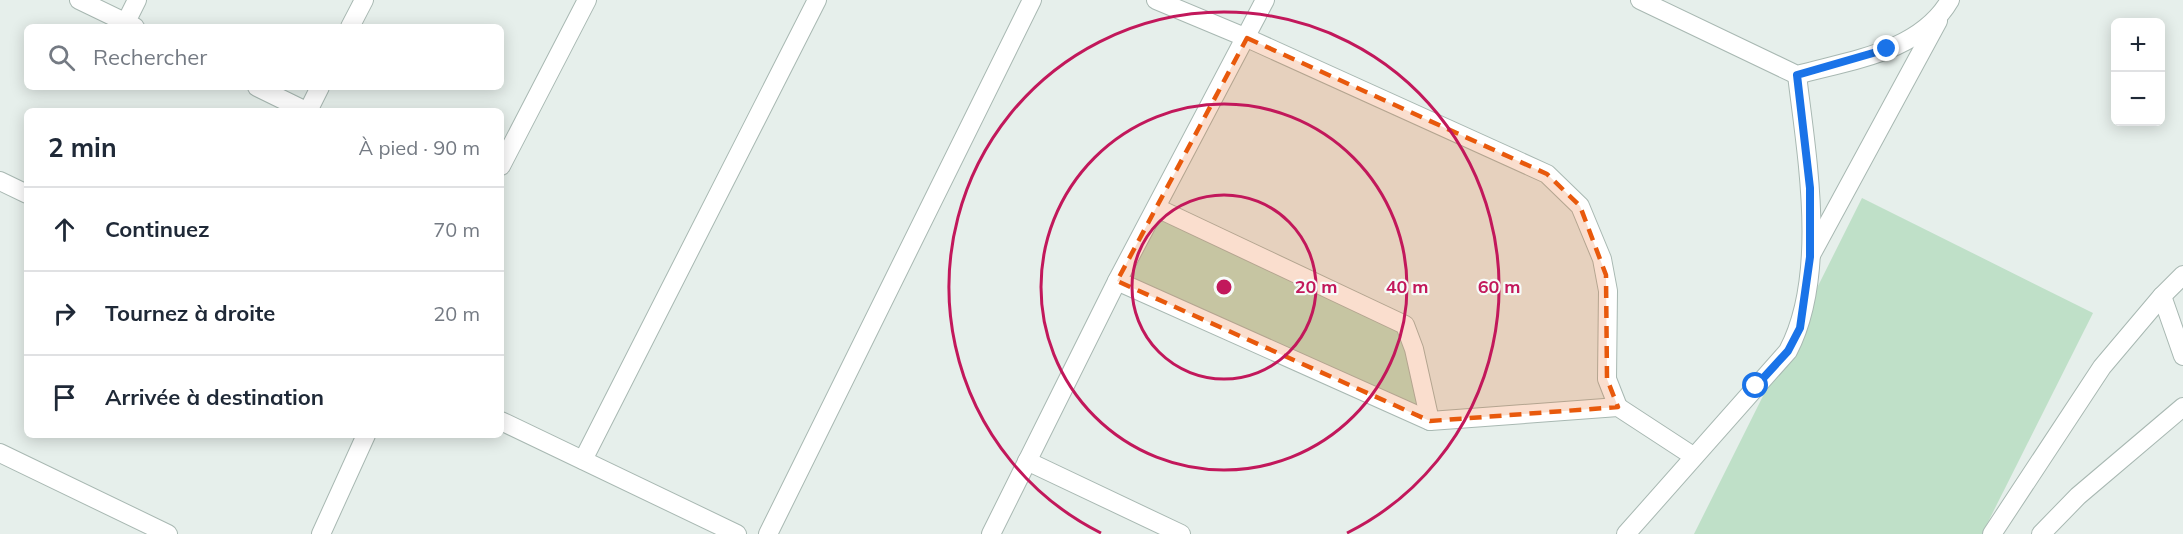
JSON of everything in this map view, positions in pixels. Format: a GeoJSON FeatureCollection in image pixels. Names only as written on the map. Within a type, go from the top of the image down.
{"type":"FeatureCollection","features":[{"type":"Feature","properties":{"kind":"street"},"geometry":{"type":"LineString","coordinates":[[79,0],[128,24]]}},
{"type":"Feature","properties":{"kind":"street"},"geometry":{"type":"LineString","coordinates":[[130,24],[137,0]]}},
{"type":"Feature","properties":{"kind":"street"},"geometry":{"type":"LineString","coordinates":[[352,24],[364,0]]}},
{"type":"Feature","properties":{"kind":"street"},"geometry":{"type":"LineString","coordinates":[[504,160],[586,0]]}},
{"type":"Feature","properties":{"kind":"street"},"geometry":{"type":"LineString","coordinates":[[583,460],[817,0]]}},
{"type":"Feature","properties":{"kind":"street"},"geometry":{"type":"LineString","coordinates":[[768,534],[1032,0]]}},
{"type":"Feature","properties":{"kind":"street"},"geometry":{"type":"LineString","coordinates":[[1156,0],[1247,38],[1546,174],[1580,206],[1606,275],[1607,379],[1618,406],[1693,456]]}},
{"type":"Feature","properties":{"kind":"street"},"geometry":{"type":"LineString","coordinates":[[991,534],[1117,281],[1265,0]]}},
{"type":"Feature","properties":{"kind":"street"},"geometry":{"type":"LineString","coordinates":[[1640,0],[1797,75],[1906,44],[1947,6]]}},
{"type":"Feature","properties":{"kind":"street"},"geometry":{"type":"LineString","coordinates":[[1810,257],[1947,6]]}},
{"type":"Feature","properties":{"kind":"street"},"geometry":{"type":"LineString","coordinates":[[1626,534],[1788,351],[1800,328],[1810,257],[1810,188],[1797,75]]}},
{"type":"Feature","properties":{"kind":"street"},"geometry":{"type":"LineString","coordinates":[[264,90],[301,108]]}},
{"type":"Feature","properties":{"kind":"street"},"geometry":{"type":"LineString","coordinates":[[309,108],[318,90]]}},
{"type":"Feature","properties":{"kind":"street"},"geometry":{"type":"LineString","coordinates":[[0,181],[24,193]]}},
{"type":"Feature","properties":{"kind":"street"},"geometry":{"type":"LineString","coordinates":[[1157,208],[1405,325],[1414,349],[1430,421]]}},
{"type":"Feature","properties":{"kind":"street"},"geometry":{"type":"LineString","coordinates":[[1992,534],[2102,368],[2162,296],[2183,275]]}},
{"type":"Feature","properties":{"kind":"street"},"geometry":{"type":"LineString","coordinates":[[1117,281],[1430,421],[1618,406]]}},
{"type":"Feature","properties":{"kind":"street"},"geometry":{"type":"LineString","coordinates":[[2162,296],[2183,356]]}},
{"type":"Feature","properties":{"kind":"street"},"geometry":{"type":"LineString","coordinates":[[2041,534],[2079,496],[2183,407]]}},
{"type":"Feature","properties":{"kind":"street"},"geometry":{"type":"LineString","coordinates":[[504,422],[737,534]]}},
{"type":"Feature","properties":{"kind":"street"},"geometry":{"type":"LineString","coordinates":[[321,534],[365,438]]}},
{"type":"Feature","properties":{"kind":"street"},"geometry":{"type":"LineString","coordinates":[[0,453],[168,534]]}},
{"type":"Feature","properties":{"kind":"street"},"geometry":{"type":"LineString","coordinates":[[1027,461],[1181,534]]}},
{"type":"Feature","properties":{"kind":"highlighted area"},"geometry":{"type":"Polygon","coordinates":[[[1247,38],[1547,174],[1580,206],[1606,275],[1607,379],[1618,407],[1430,421],[1117,281],[1247,38]]]}},
{"type":"Feature","properties":{"kind":"green space"},"geometry":{"type":"Polygon","coordinates":[[[1862,198],[2093,313],[1982,534],[1694,534],[1862,198]]]}},
{"type":"Feature","properties":{"kind":"green space"},"geometry":{"type":"Polygon","coordinates":[[[1159,210],[1405,327],[1424,423],[1124,285],[1159,210]]]}},
{"type":"Feature","properties":{"kind":"route"},"geometry":{"type":"LineString","coordinates":[[1756,386],[1788,351],[1800,328],[1810,257],[1810,188],[1797,75],[1887,49]]}}]}
